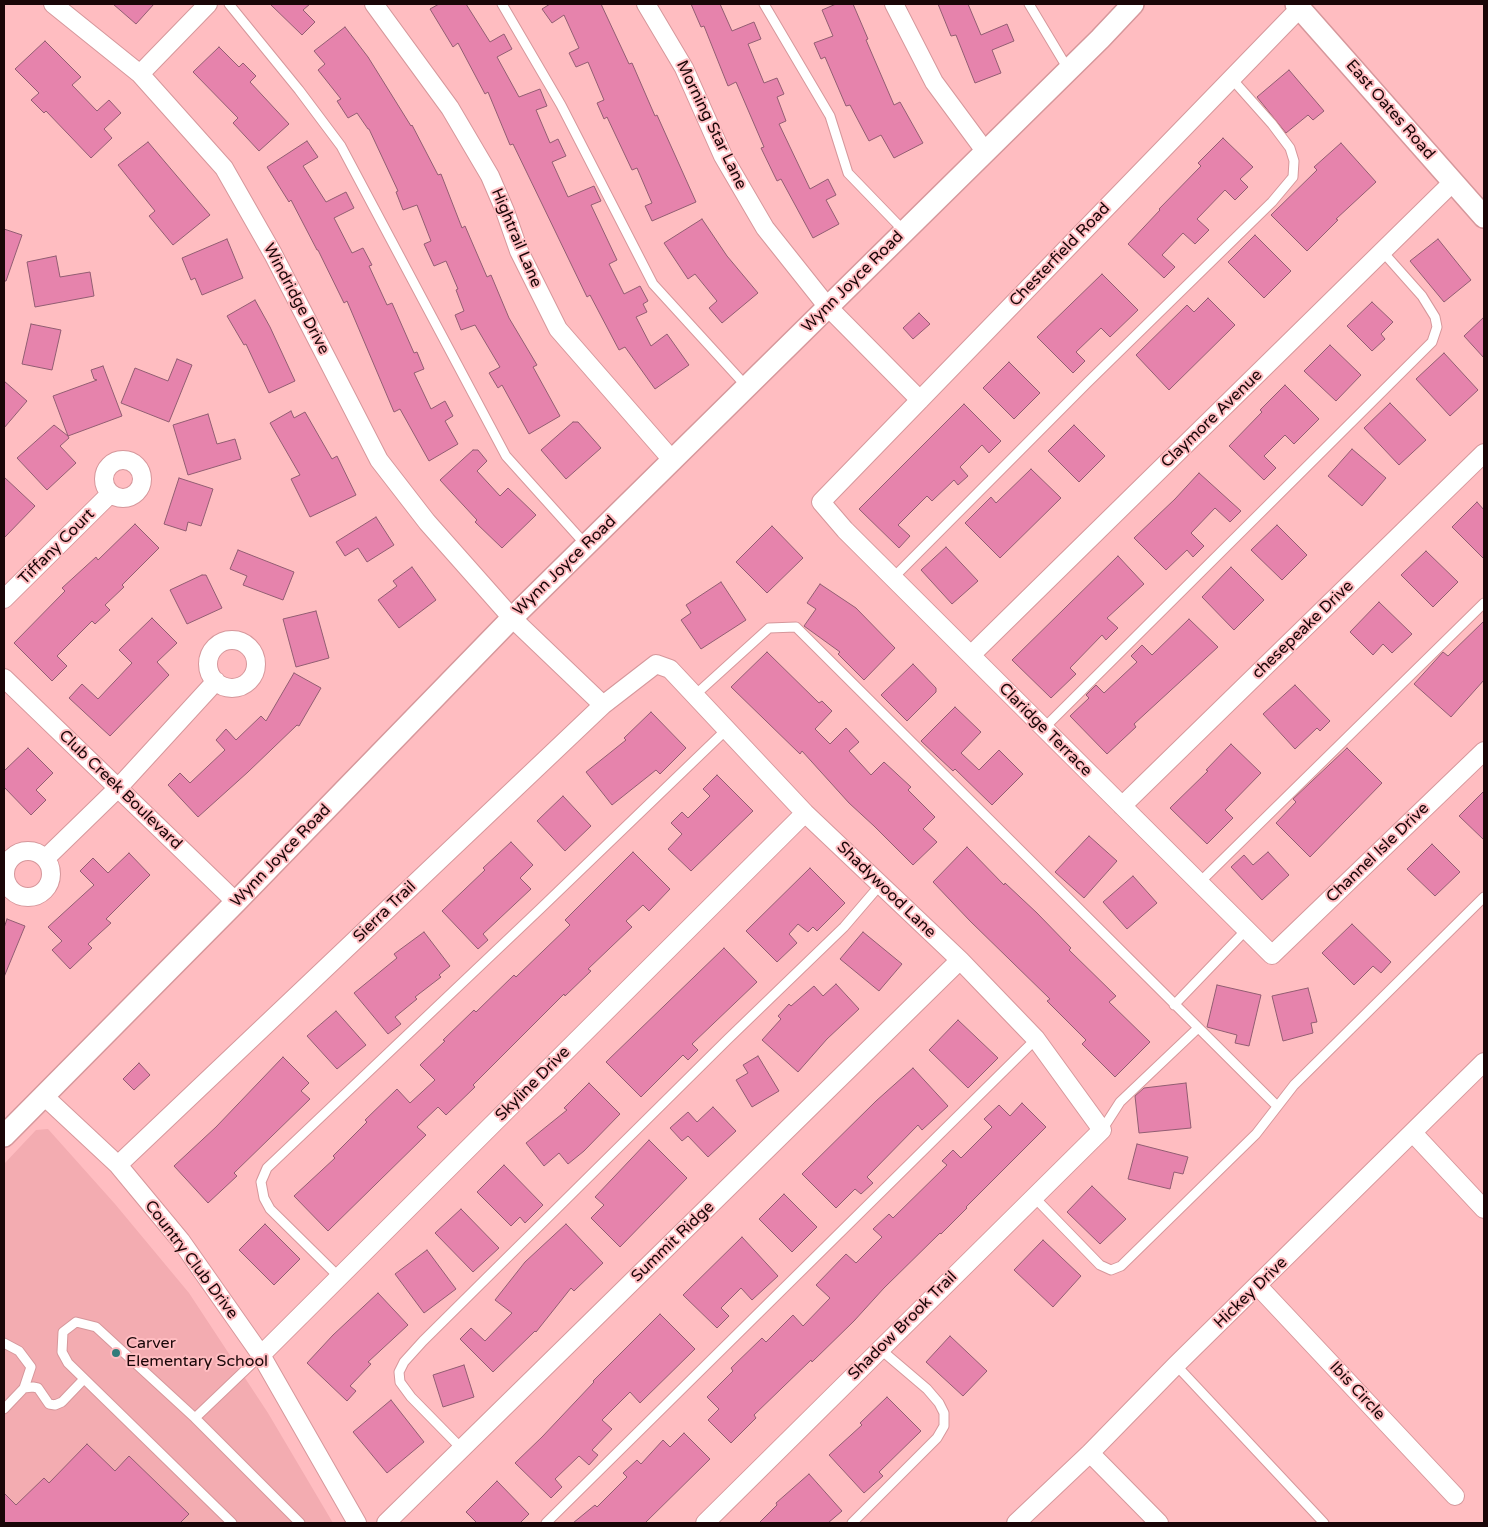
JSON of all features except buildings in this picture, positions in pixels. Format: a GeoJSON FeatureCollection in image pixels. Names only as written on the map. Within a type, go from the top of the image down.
{"type":"FeatureCollection","features":[{"type":"Feature","properties":{"kind":"street","name":"Windridge Drive"},"geometry":{"type":"LineString","coordinates":[[53,4],[140,74],[224,168],[273,254],[379,460],[426,522],[512,618],[603,705]]}},
{"type":"Feature","properties":{"kind":"street"},"geometry":{"type":"LineString","coordinates":[[140,74],[208,4]]}},
{"type":"Feature","properties":{"kind":"street","name":"Hightrail Lane"},"geometry":{"type":"LineString","coordinates":[[374,4],[450,108],[490,176],[519,251],[558,329],[673,461]]}},
{"type":"Feature","properties":{"kind":"street","name":"Morning Star Lane"},"geometry":{"type":"LineString","coordinates":[[646,4],[684,68],[723,156],[765,228],[827,306],[920,400]]}},
{"type":"Feature","properties":{"kind":"street"},"geometry":{"type":"LineString","coordinates":[[894,4],[934,82],[985,151]]}},
{"type":"Feature","properties":{"kind":"street","name":"Wynn Joyce Road"},"geometry":{"type":"LineString","coordinates":[[4,1136],[236,902],[512,618],[673,461],[1133,4]]}},
{"type":"Feature","properties":{"kind":"street","name":"Chesterfield Road"},"geometry":{"type":"LineString","coordinates":[[821,502],[1232,78],[1298,6]]}},
{"type":"Feature","properties":{"kind":"street","name":"East Oates Road"},"geometry":{"type":"LineString","coordinates":[[1298,6],[1484,218]]}},
{"type":"Feature","properties":{"kind":"street","name":"Claymore Avenue"},"geometry":{"type":"LineString","coordinates":[[971,655],[1453,182]]}},
{"type":"Feature","properties":{"kind":"street","name":"chesepeake Drive"},"geometry":{"type":"LineString","coordinates":[[1122,806],[1484,453]]}},
{"type":"Feature","properties":{"kind":"street","name":"Tiffany Court"},"geometry":{"type":"LineString","coordinates":[[4,599],[110,494]]}},
{"type":"Feature","properties":{"kind":"street","name":"Claridge Terrace"},"geometry":{"type":"LineString","coordinates":[[821,502],[845,530],[1272,955]]}},
{"type":"Feature","properties":{"kind":"street","name":"Sierra Trail"},"geometry":{"type":"LineString","coordinates":[[118,1166],[603,705],[656,664]]}},
{"type":"Feature","properties":{"kind":"street","name":"Shadywood Lane"},"geometry":{"type":"LineString","coordinates":[[656,664],[670,669],[805,813],[960,960],[1036,1039],[1102,1130]]}},
{"type":"Feature","properties":{"kind":"street","name":"Club Creek Boulevard"},"geometry":{"type":"LineString","coordinates":[[4,678],[236,902]]}},
{"type":"Feature","properties":{"kind":"street"},"geometry":{"type":"LineString","coordinates":[[46,858],[118,788],[216,681]]}},
{"type":"Feature","properties":{"kind":"street","name":"Channel Isle Drive"},"geometry":{"type":"LineString","coordinates":[[1272,955],[1484,751]]}},
{"type":"Feature","properties":{"kind":"street","name":"Skyline Drive"},"geometry":{"type":"LineString","coordinates":[[261,1355],[805,813]]}},
{"type":"Feature","properties":{"kind":"street","name":"Summit Ridge"},"geometry":{"type":"LineString","coordinates":[[386,1523],[960,960]]}},
{"type":"Feature","properties":{"kind":"street","name":"Hickey Drive"},"geometry":{"type":"LineString","coordinates":[[1016,1523],[1090,1453],[1176,1365],[1484,1062]]}},
{"type":"Feature","properties":{"kind":"street","name":"Country Club Drive"},"geometry":{"type":"LineString","coordinates":[[44,1096],[118,1166],[181,1241],[261,1355],[357,1523]]}},
{"type":"Feature","properties":{"kind":"street","name":"Shadow Brook Trail"},"geometry":{"type":"LineString","coordinates":[[705,1523],[1102,1130]]}},
{"type":"Feature","properties":{"kind":"street"},"geometry":{"type":"LineString","coordinates":[[1413,1133],[1484,1210]]}},
{"type":"Feature","properties":{"kind":"street","name":"Ibis Circle"},"geometry":{"type":"LineString","coordinates":[[1258,1286],[1455,1496]]}},
{"type":"Feature","properties":{"kind":"street"},"geometry":{"type":"LineString","coordinates":[[1090,1453],[1159,1523]]}},
{"type":"Feature","properties":{"kind":"lane"},"geometry":{"type":"LineString","coordinates":[[229,4],[299,90],[341,146],[506,456],[586,545]]}},
{"type":"Feature","properties":{"kind":"lane"},"geometry":{"type":"LineString","coordinates":[[502,4],[561,105],[653,284],[747,387]]}},
{"type":"Feature","properties":{"kind":"lane"},"geometry":{"type":"LineString","coordinates":[[764,4],[830,116],[848,172],[904,231]]}},
{"type":"Feature","properties":{"kind":"lane"},"geometry":{"type":"LineString","coordinates":[[1029,4],[1068,69]]}},
{"type":"Feature","properties":{"kind":"lane"},"geometry":{"type":"LineString","coordinates":[[893,578],[1087,383],[1272,202],[1293,177],[1294,161],[1290,148],[1232,78]]}},
{"type":"Feature","properties":{"kind":"lane"},"geometry":{"type":"LineString","coordinates":[[1044,728],[1432,342],[1437,326],[1435,316],[1422,296],[1382,251]]}},
{"type":"Feature","properties":{"kind":"lane"},"geometry":{"type":"LineString","coordinates":[[1199,883],[1484,603]]}},
{"type":"Feature","properties":{"kind":"lane"},"geometry":{"type":"LineString","coordinates":[[694,696],[769,628],[796,627],[1276,1106]]}},
{"type":"Feature","properties":{"kind":"lane"},"geometry":{"type":"LineString","coordinates":[[339,1277],[270,1209],[264,1198],[261,1182],[267,1168],[726,730]]}},
{"type":"Feature","properties":{"kind":"lane"},"geometry":{"type":"LineString","coordinates":[[462,1449],[410,1397],[400,1382],[399,1372],[404,1362],[728,1039],[844,927],[880,885]]}},
{"type":"Feature","properties":{"kind":"lane"},"geometry":{"type":"LineString","coordinates":[[1034,1197],[1100,1265],[1111,1270],[1121,1266],[1256,1134],[1294,1085],[1484,897]]}},
{"type":"Feature","properties":{"kind":"lane"},"geometry":{"type":"LineString","coordinates":[[1174,1004],[1246,930]]}},
{"type":"Feature","properties":{"kind":"lane"},"geometry":{"type":"LineString","coordinates":[[1102,1130],[1120,1102],[1198,1028]]}},
{"type":"Feature","properties":{"kind":"lane"},"geometry":{"type":"LineString","coordinates":[[546,1523],[1036,1039]]}},
{"type":"Feature","properties":{"kind":"lane"},"geometry":{"type":"LineString","coordinates":[[232,1523],[68,1363],[62,1352],[63,1332],[76,1322],[96,1327],[195,1418],[300,1523]]}},
{"type":"Feature","properties":{"kind":"lane"},"geometry":{"type":"LineString","coordinates":[[4,1344],[19,1351],[31,1367],[24,1388],[4,1409]]}},
{"type":"Feature","properties":{"kind":"lane"},"geometry":{"type":"LineString","coordinates":[[852,1523],[937,1438],[944,1426],[944,1413],[939,1403],[927,1389],[880,1349]]}},
{"type":"Feature","properties":{"kind":"lane"},"geometry":{"type":"LineString","coordinates":[[195,1418],[261,1355]]}},
{"type":"Feature","properties":{"kind":"lane"},"geometry":{"type":"LineString","coordinates":[[1176,1365],[1324,1523]]}},
{"type":"Feature","properties":{"kind":"lane"},"geometry":{"type":"LineString","coordinates":[[24,1388],[38,1388],[49,1404],[55,1405],[62,1402],[84,1379]]}},
{"type":"Feature","properties":{"kind":"shaded area","name":"Carver Elementary School"},"geometry":{"type":"Polygon","coordinates":[[[48,1129],[115,1204],[189,1293],[268,1413],[333,1523],[4,1523],[4,1164],[36,1130],[48,1129]]]}},
{"type":"Feature","properties":{"kind":"place","name":"Carver Elementary School"},"geometry":{"type":"Point","coordinates":[116,1353]}}]}
